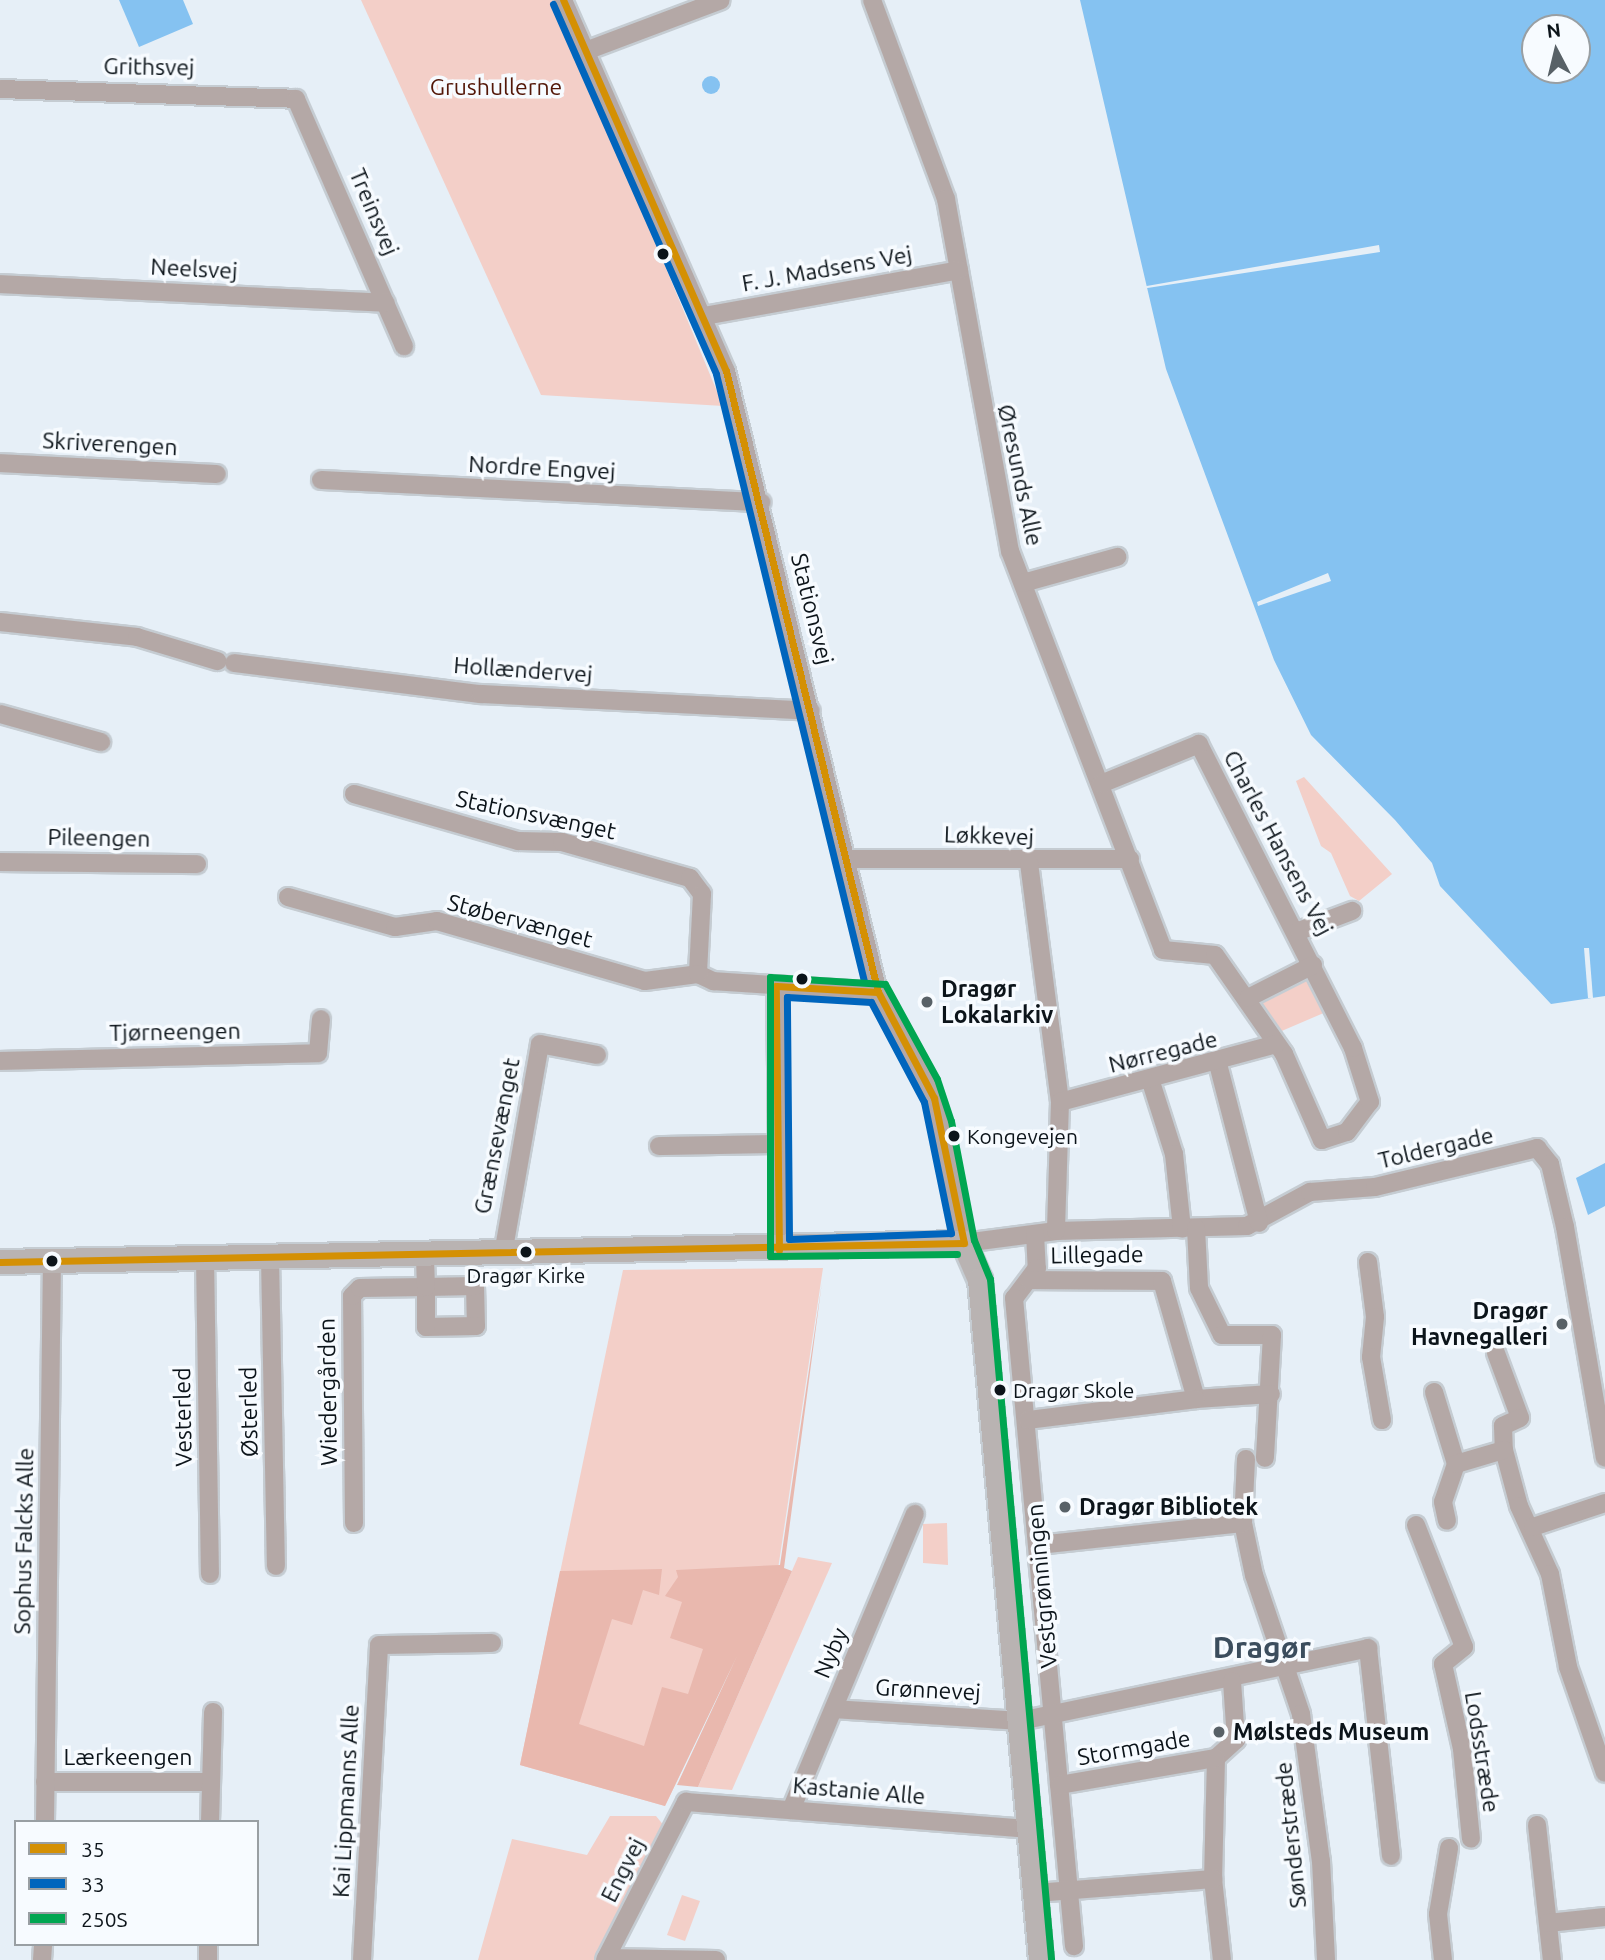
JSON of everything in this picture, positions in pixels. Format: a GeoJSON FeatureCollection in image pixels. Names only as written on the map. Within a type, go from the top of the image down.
{"type":"FeatureCollection","features":[{"type":"Feature","properties":{"kind":"main road"},"geometry":{"type":"LineString","coordinates":[[0,1262],[779,1250],[964,1243]]}},
{"type":"Feature","properties":{"kind":"main road","name":"Vestgrønningen"},"geometry":{"type":"LineString","coordinates":[[964,1243],[980,1280],[1041,1960]]}},
{"type":"Feature","properties":{"kind":"street","name":"Stationsvej"},"geometry":{"type":"LineString","coordinates":[[563,0],[583,52],[704,316],[761,502],[878,992],[934,1098],[964,1243]]}},
{"type":"Feature","properties":{"kind":"street"},"geometry":{"type":"LineString","coordinates":[[583,52],[721,0]]}},
{"type":"Feature","properties":{"kind":"street","name":"Øresunds Alle"},"geometry":{"type":"LineString","coordinates":[[872,0],[938,170],[959,270],[999,511],[1023,583],[1163,950],[1215,955],[1248,998]]}},
{"type":"Feature","properties":{"kind":"street","name":"Grithsvej"},"geometry":{"type":"LineString","coordinates":[[0,89],[296,99]]}},
{"type":"Feature","properties":{"kind":"street","name":"Treinsvej"},"geometry":{"type":"LineString","coordinates":[[296,99],[404,346]]}},
{"type":"Feature","properties":{"kind":"street","name":"F. J. Madsens Vej"},"geometry":{"type":"LineString","coordinates":[[704,316],[959,270]]}},
{"type":"Feature","properties":{"kind":"street","name":"Neelsvej"},"geometry":{"type":"LineString","coordinates":[[0,284],[386,303]]}},
{"type":"Feature","properties":{"kind":"street","name":"Skriverengen"},"geometry":{"type":"LineString","coordinates":[[0,463],[217,474]]}},
{"type":"Feature","properties":{"kind":"street","name":"Nordre Engvej"},"geometry":{"type":"LineString","coordinates":[[321,480],[761,502]]}},
{"type":"Feature","properties":{"kind":"street"},"geometry":{"type":"LineString","coordinates":[[1023,583],[1116,557]]}},
{"type":"Feature","properties":{"kind":"street","name":"Hollændervej"},"geometry":{"type":"LineString","coordinates":[[0,622],[136,637],[225,662],[481,694],[811,711]]}},
{"type":"Feature","properties":{"kind":"street"},"geometry":{"type":"LineString","coordinates":[[0,714],[101,742]]}},
{"type":"Feature","properties":{"kind":"street","name":"Charles Hansens Vej"},"geometry":{"type":"LineString","coordinates":[[1101,784],[1199,744],[1262,873],[1298,931],[1353,1048],[1370,1102],[1367,1111],[1335,1138],[1322,1140],[1276,1044]]}},
{"type":"Feature","properties":{"kind":"street","name":"Stationsvænget"},"geometry":{"type":"LineString","coordinates":[[354,794],[517,841],[562,842],[690,878],[702,894],[698,974]]}},
{"type":"Feature","properties":{"kind":"street","name":"Løkkevej"},"geometry":{"type":"LineString","coordinates":[[846,859],[1029,863],[1130,859]]}},
{"type":"Feature","properties":{"kind":"street","name":"Pileengen"},"geometry":{"type":"LineString","coordinates":[[0,862],[197,864]]}},
{"type":"Feature","properties":{"kind":"street"},"geometry":{"type":"LineString","coordinates":[[1029,863],[1060,1102],[1056,1231]]}},
{"type":"Feature","properties":{"kind":"street","name":"Støbervænget"},"geometry":{"type":"LineString","coordinates":[[288,897],[395,927],[437,921],[645,981],[698,974],[776,986],[878,992]]}},
{"type":"Feature","properties":{"kind":"street"},"geometry":{"type":"LineString","coordinates":[[1298,931],[1352,911]]}},
{"type":"Feature","properties":{"kind":"street"},"geometry":{"type":"LineString","coordinates":[[1276,1044],[1248,998],[1313,965]]}},
{"type":"Feature","properties":{"kind":"street"},"geometry":{"type":"LineString","coordinates":[[776,986],[779,1250]]}},
{"type":"Feature","properties":{"kind":"street","name":"Tjørneengen"},"geometry":{"type":"LineString","coordinates":[[0,1061],[318,1053],[321,1019]]}},
{"type":"Feature","properties":{"kind":"street","name":"Grænsevænget"},"geometry":{"type":"LineString","coordinates":[[503,1254],[540,1044],[597,1055]]}},
{"type":"Feature","properties":{"kind":"street","name":"Nørregade"},"geometry":{"type":"LineString","coordinates":[[1060,1102],[1151,1082],[1218,1064],[1276,1044]]}},
{"type":"Feature","properties":{"kind":"street"},"geometry":{"type":"LineString","coordinates":[[964,1243],[1056,1231],[1189,1229],[1259,1223],[1218,1064]]}},
{"type":"Feature","properties":{"kind":"street"},"geometry":{"type":"LineString","coordinates":[[1151,1082],[1174,1154],[1199,1288],[1222,1335],[1272,1335],[1271,1394],[1265,1458]]}},
{"type":"Feature","properties":{"kind":"street"},"geometry":{"type":"LineString","coordinates":[[659,1146],[778,1144]]}},
{"type":"Feature","properties":{"kind":"street","name":"Toldergade"},"geometry":{"type":"LineString","coordinates":[[1259,1223],[1310,1192],[1444,1173],[1537,1148],[1550,1164],[1565,1227],[1605,1458]]}},
{"type":"Feature","properties":{"kind":"street","name":"Vestgrønningen"},"geometry":{"type":"LineString","coordinates":[[1035,1234],[1037,1268],[1014,1298],[1028,1420],[1074,1947]]}},
{"type":"Feature","properties":{"kind":"street","name":"Wiedergården"},"geometry":{"type":"LineString","coordinates":[[354,1523],[352,1296],[360,1288],[426,1287],[425,1256]]}},
{"type":"Feature","properties":{"kind":"street","name":"Vesterled"},"geometry":{"type":"LineString","coordinates":[[205,1258],[210,1574]]}},
{"type":"Feature","properties":{"kind":"street","name":"Østerled"},"geometry":{"type":"LineString","coordinates":[[270,1258],[276,1566]]}},
{"type":"Feature","properties":{"kind":"street","name":"Sophus Falcks Alle"},"geometry":{"type":"LineString","coordinates":[[45,1820],[52,1261]]}},
{"type":"Feature","properties":{"kind":"street"},"geometry":{"type":"LineString","coordinates":[[1367,1262],[1375,1317],[1371,1357],[1382,1420]]}},
{"type":"Feature","properties":{"kind":"street","name":"Lillegade"},"geometry":{"type":"LineString","coordinates":[[1029,1280],[1155,1279],[1178,1324],[1196,1399]]}},
{"type":"Feature","properties":{"kind":"street"},"geometry":{"type":"LineString","coordinates":[[1496,1353],[1520,1418],[1503,1426],[1504,1450],[1519,1506],[1533,1527],[1559,1607],[1569,1667],[1605,1773]]}},
{"type":"Feature","properties":{"kind":"street"},"geometry":{"type":"LineString","coordinates":[[1434,1392],[1456,1464],[1443,1502],[1447,1521]]}},
{"type":"Feature","properties":{"kind":"street"},"geometry":{"type":"LineString","coordinates":[[1028,1420],[1196,1399],[1271,1394]]}},
{"type":"Feature","properties":{"kind":"street"},"geometry":{"type":"LineString","coordinates":[[1456,1464],[1504,1450]]}},
{"type":"Feature","properties":{"kind":"street","name":"Sønderstræde"},"geometry":{"type":"LineString","coordinates":[[1246,1459],[1243,1523],[1254,1575],[1286,1667],[1312,1784],[1326,1960]]}},
{"type":"Feature","properties":{"kind":"street"},"geometry":{"type":"LineString","coordinates":[[1533,1527],[1605,1503]]}},
{"type":"Feature","properties":{"kind":"street","name":"Nyby"},"geometry":{"type":"LineString","coordinates":[[791,1810],[915,1514]]}},
{"type":"Feature","properties":{"kind":"street"},"geometry":{"type":"LineString","coordinates":[[1038,1545],[1243,1523]]}},
{"type":"Feature","properties":{"kind":"street","name":"Lodsstræde"},"geometry":{"type":"LineString","coordinates":[[1416,1525],[1464,1647],[1443,1664],[1462,1749],[1471,1839]]}},
{"type":"Feature","properties":{"kind":"street","name":"Kai Lippmanns Alle"},"geometry":{"type":"LineString","coordinates":[[362,1960],[379,1644],[492,1643]]}},
{"type":"Feature","properties":{"kind":"street","name":"Grønnevej"},"geometry":{"type":"LineString","coordinates":[[834,1709],[1020,1721],[1232,1681],[1368,1648],[1391,1856]]}},
{"type":"Feature","properties":{"kind":"street"},"geometry":{"type":"LineString","coordinates":[[1222,1960],[1213,1879],[1216,1758],[1236,1740],[1232,1681]]}},
{"type":"Feature","properties":{"kind":"street"},"geometry":{"type":"LineString","coordinates":[[210,1820],[213,1712]]}},
{"type":"Feature","properties":{"kind":"street","name":"Stormgade"},"geometry":{"type":"LineString","coordinates":[[1059,1785],[1216,1758]]}},
{"type":"Feature","properties":{"kind":"street","name":"Lærkeengen"},"geometry":{"type":"LineString","coordinates":[[45,1782],[211,1782]]}},
{"type":"Feature","properties":{"kind":"street","name":"Kastanie Alle"},"geometry":{"type":"LineString","coordinates":[[686,1801],[1028,1829]]}},
{"type":"Feature","properties":{"kind":"street","name":"Engvej"},"geometry":{"type":"LineString","coordinates":[[605,1959],[686,1801]]}},
{"type":"Feature","properties":{"kind":"street"},"geometry":{"type":"LineString","coordinates":[[1537,1825],[1552,1960]]}},
{"type":"Feature","properties":{"kind":"street"},"geometry":{"type":"LineString","coordinates":[[1443,1960],[1438,1913],[1448,1848]]}},
{"type":"Feature","properties":{"kind":"street"},"geometry":{"type":"LineString","coordinates":[[1035,1893],[1213,1879]]}},
{"type":"Feature","properties":{"kind":"street"},"geometry":{"type":"LineString","coordinates":[[1548,1923],[1605,1917]]}},
{"type":"Feature","properties":{"kind":"street"},"geometry":{"type":"LineString","coordinates":[[605,1959],[716,1960]]}},
{"type":"Feature","properties":{"kind":"green space","name":"Grushullerne"},"geometry":{"type":"Polygon","coordinates":[[[361,0],[555,0],[723,406],[541,395],[361,0]]]}},
{"type":"Feature","properties":{"kind":"green space"},"geometry":{"type":"Polygon","coordinates":[[[1304,777],[1392,874],[1359,901],[1350,896],[1331,853],[1321,846],[1296,781],[1304,777]]]}},
{"type":"Feature","properties":{"kind":"green space"},"geometry":{"type":"Polygon","coordinates":[[[1310,979],[1326,1012],[1277,1033],[1260,1001],[1310,979]]]}},
{"type":"Feature","properties":{"kind":"green space","name":"Dragør Kirke"},"geometry":{"type":"Polygon","coordinates":[[[823,1268],[778,1569],[665,1806],[520,1765],[623,1270],[823,1268]]]}},
{"type":"Feature","properties":{"kind":"green space"},"geometry":{"type":"Polygon","coordinates":[[[947,1523],[948,1565],[923,1563],[923,1524],[947,1523]]]}},
{"type":"Feature","properties":{"kind":"green space"},"geometry":{"type":"Polygon","coordinates":[[[798,1557],[832,1563],[732,1790],[698,1787],[798,1557]]]}},
{"type":"Feature","properties":{"kind":"green space"},"geometry":{"type":"Polygon","coordinates":[[[610,1816],[656,1816],[665,1827],[595,1960],[478,1960],[512,1839],[587,1855],[610,1816]]]}},
{"type":"Feature","properties":{"kind":"green space"},"geometry":{"type":"Polygon","coordinates":[[[682,1895],[700,1901],[685,1941],[667,1935],[682,1895]]]}},
{"type":"Feature","properties":{"kind":"shaded area"},"geometry":{"type":"Polygon","coordinates":[[[822,1282],[784,1568],[792,1571],[698,1787],[677,1785],[737,1656],[665,1806],[520,1765],[560,1571],[662,1569],[659,1595],[643,1590],[632,1625],[612,1619],[579,1724],[644,1746],[662,1687],[688,1694],[703,1649],[670,1638],[682,1602],[665,1596],[678,1577],[676,1570],[780,1565],[822,1282]]]}},
{"type":"Feature","properties":{"kind":"water"},"geometry":{"type":"Polygon","coordinates":[[[119,0],[183,0],[193,24],[139,47],[119,0]]]}},
{"type":"Feature","properties":{"kind":"water"},"geometry":{"type":"Polygon","coordinates":[[[1080,0],[1605,0],[1605,996],[1551,1004],[1440,886],[1432,863],[1395,820],[1311,735],[1274,660],[1166,369],[1080,0]]]}},
{"type":"Feature","properties":{"kind":"water"},"geometry":{"type":"Polygon","coordinates":[[[711,76],[717,79],[720,85],[717,91],[711,94],[705,91],[702,85],[705,79],[711,76]]]}},
{"type":"Feature","properties":{"kind":"water"},"geometry":{"type":"Polygon","coordinates":[[[1605,1163],[1605,1206],[1588,1215],[1576,1178],[1605,1163]]]}},
{"type":"Feature","properties":{"kind":"pier"},"geometry":{"type":"Polygon","coordinates":[[[1379,245],[1380,252],[1141,289],[1141,287],[1379,245]]]}},
{"type":"Feature","properties":{"kind":"pier"},"geometry":{"type":"Polygon","coordinates":[[[1328,573],[1331,581],[1258,606],[1257,602],[1328,573]]]}},
{"type":"Feature","properties":{"kind":"pier"},"geometry":{"type":"Polygon","coordinates":[[[1584,948],[1589,948],[1593,998],[1588,998],[1584,948]]]}},
{"type":"Feature","properties":{"kind":"transit line","name":"35"},"geometry":{"type":"LineString","coordinates":[[0,1262],[964,1243],[934,1098],[878,992],[726,371],[563,0]]}},
{"type":"Feature","properties":{"kind":"transit line","name":"33"},"geometry":{"type":"LineString","coordinates":[[553,4],[716,374],[864,981]]}},
{"type":"Feature","properties":{"kind":"transit line","name":"250S"},"geometry":{"type":"LineString","coordinates":[[957,1254],[770,1256],[770,977],[885,984],[937,1079],[951,1121],[974,1240],[990,1279],[1051,1959]]}},
{"type":"Feature","properties":{"kind":"transit line","name":"35"},"geometry":{"type":"LineString","coordinates":[[779,1250],[776,986],[878,992]]}},
{"type":"Feature","properties":{"kind":"transit line","name":"33"},"geometry":{"type":"LineString","coordinates":[[787,997],[871,1002],[924,1102],[951,1233],[789,1239],[787,997]]}},
{"type":"Feature","properties":{"kind":"place","name":"Dragør Lokalarkiv"},"geometry":{"type":"Point","coordinates":[927,1002]}},
{"type":"Feature","properties":{"kind":"place","name":"Kongevejen"},"geometry":{"type":"Point","coordinates":[954,1136]}},
{"type":"Feature","properties":{"kind":"place","name":"Dragør Kirke"},"geometry":{"type":"Point","coordinates":[526,1252]}},
{"type":"Feature","properties":{"kind":"place","name":"Dragør Havnegalleri"},"geometry":{"type":"Point","coordinates":[1562,1324]}},
{"type":"Feature","properties":{"kind":"place","name":"Dragør Skole"},"geometry":{"type":"Point","coordinates":[1000,1390]}},
{"type":"Feature","properties":{"kind":"place","name":"Dragør Bibliotek"},"geometry":{"type":"Point","coordinates":[1065,1507]}},
{"type":"Feature","properties":{"kind":"place","name":"Mølsteds Museum"},"geometry":{"type":"Point","coordinates":[1219,1732]}},
{"type":"Feature","properties":{"kind":"district","name":"Dragør"},"geometry":{"type":"Point","coordinates":[1262,1647]}}]}
